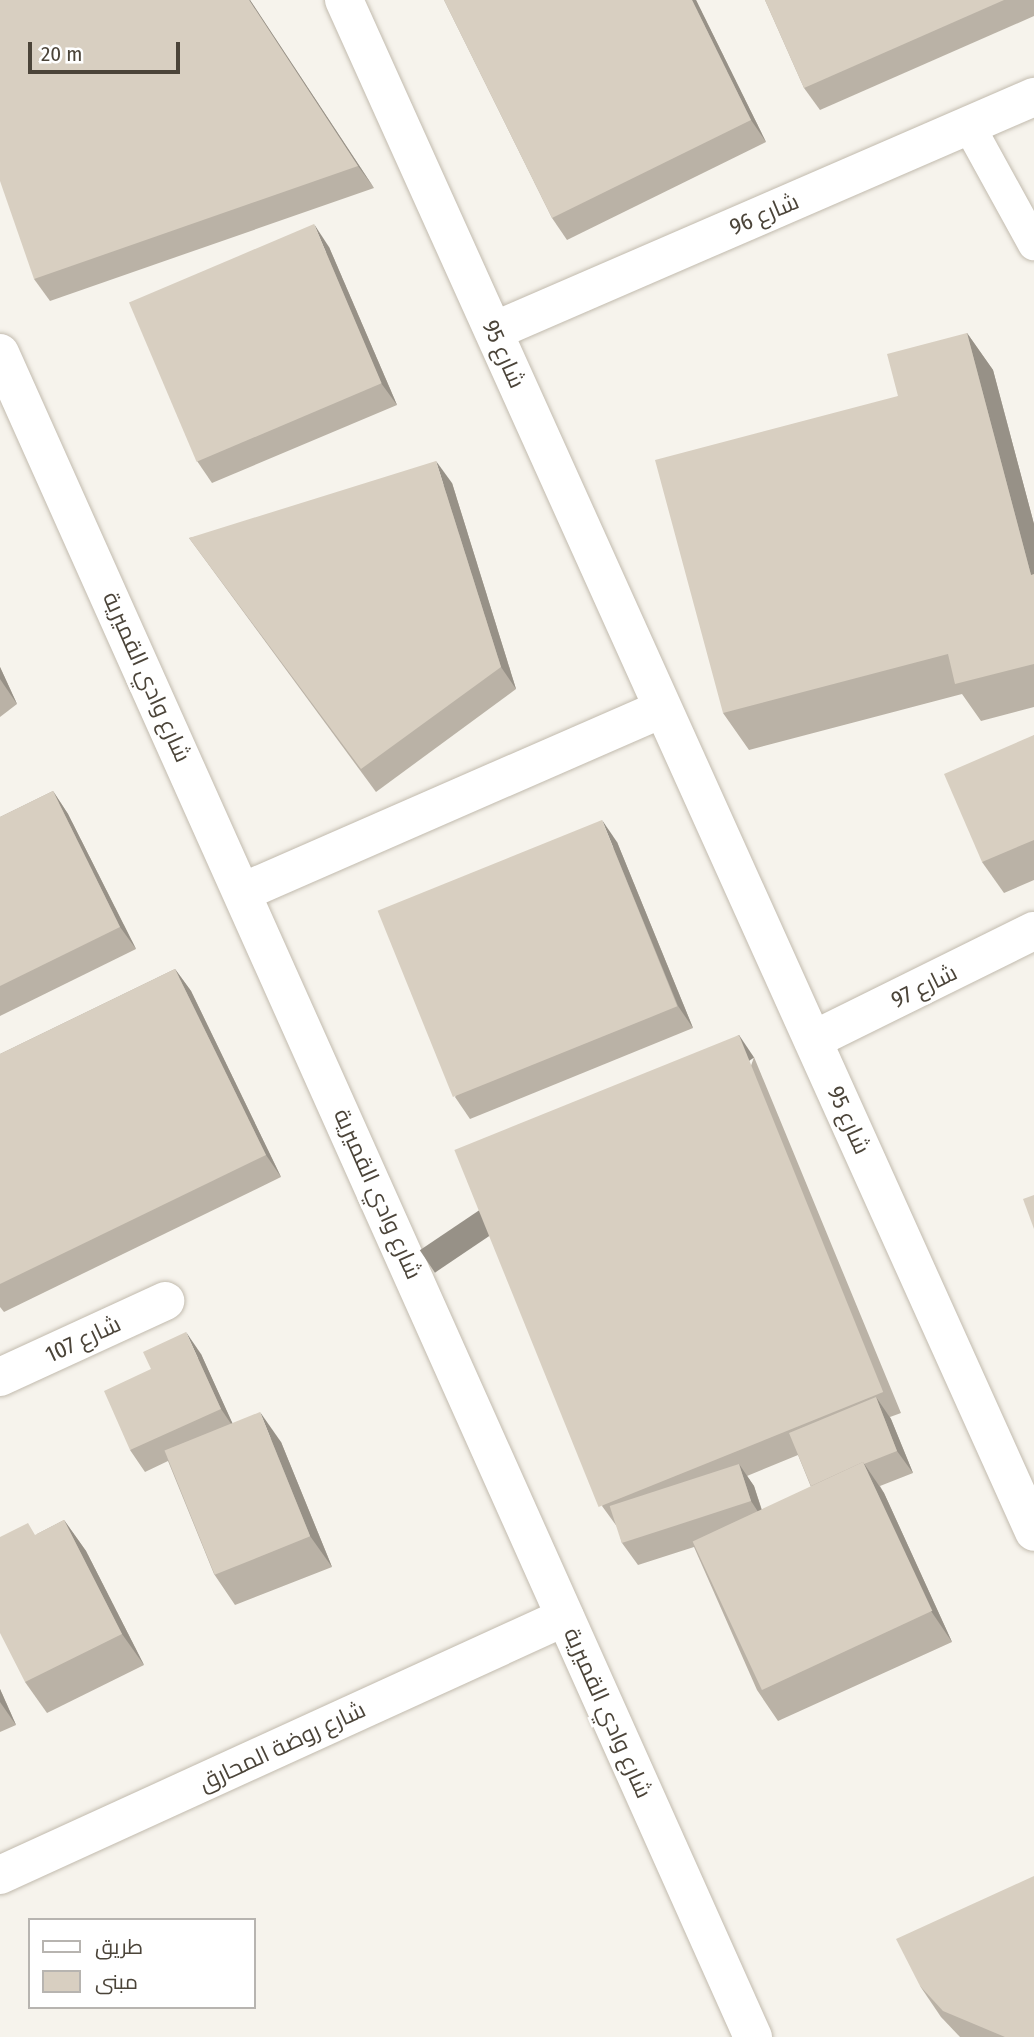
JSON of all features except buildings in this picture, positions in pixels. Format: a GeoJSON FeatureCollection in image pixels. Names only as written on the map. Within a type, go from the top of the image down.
{"type":"FeatureCollection","features":[{"type":"Feature","properties":{"kind":"street","name":"شارع 95"},"geometry":{"type":"LineString","coordinates":[[344,0],[1034,1532]]}},
{"type":"Feature","properties":{"kind":"street","name":"شارع 96"},"geometry":{"type":"LineString","coordinates":[[494,331],[1034,97]]}},
{"type":"Feature","properties":{"kind":"street","name":"شارع وادي القميرية"},"geometry":{"type":"LineString","coordinates":[[0,354],[244,891],[753,2037]]}},
{"type":"Feature","properties":{"kind":"street"},"geometry":{"type":"LineString","coordinates":[[244,891],[662,709]]}},
{"type":"Feature","properties":{"kind":"street","name":"شارع 97"},"geometry":{"type":"LineString","coordinates":[[813,1040],[1034,931]]}},
{"type":"Feature","properties":{"kind":"street","name":"شارع 107"},"geometry":{"type":"LineString","coordinates":[[0,1377],[165,1301]]}},
{"type":"Feature","properties":{"kind":"street","name":"شارع روضة المحارق"},"geometry":{"type":"LineString","coordinates":[[0,1875],[565,1617]]}},
{"type":"Feature","properties":{"kind":"lane"},"geometry":{"type":"LineString","coordinates":[[969,126],[1034,244]]}}]}
